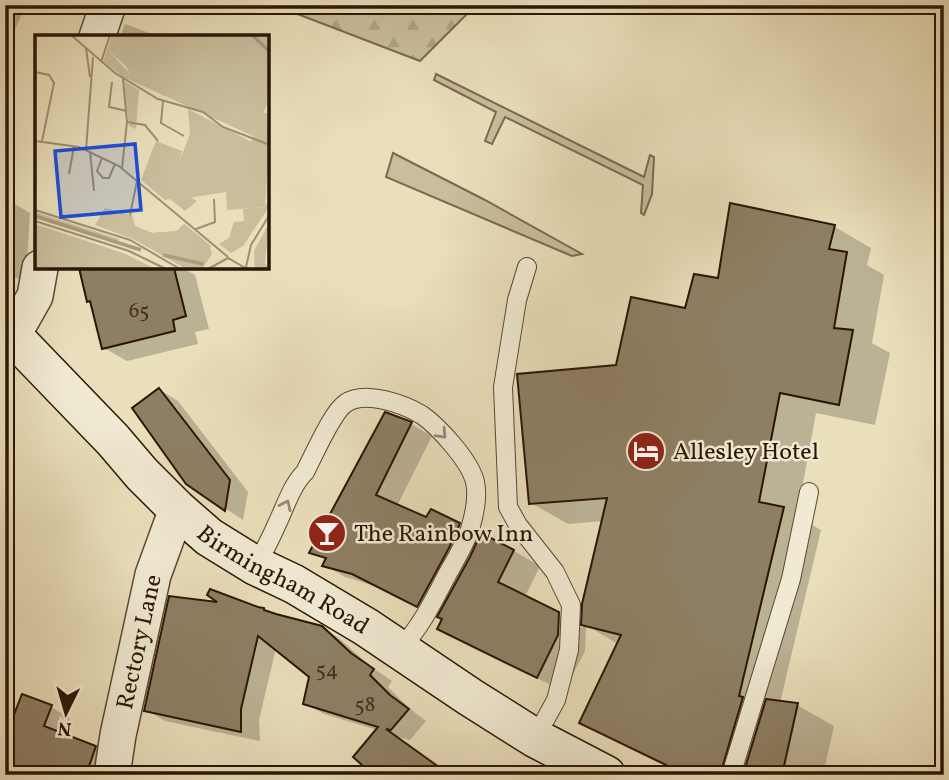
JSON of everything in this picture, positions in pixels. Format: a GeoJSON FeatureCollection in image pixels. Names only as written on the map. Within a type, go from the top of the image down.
{"type":"FeatureCollection","features":[{"type":"Feature","properties":{"kind":"street"},"geometry":{"type":"LineString","coordinates":[[98,35],[108,5]]}},
{"type":"Feature","properties":{"kind":"street"},"geometry":{"type":"LineString","coordinates":[[9,332],[35,296],[40,270]]}},
{"type":"Feature","properties":{"kind":"street","name":"Birmingham Road"},"geometry":{"type":"LineString","coordinates":[[9,332],[142,474],[209,537],[366,626],[470,697],[593,772]]}},
{"type":"Feature","properties":{"kind":"street","name":"Rectory Lane"},"geometry":{"type":"LineString","coordinates":[[112,775],[118,735],[153,575],[177,509]]}},
{"type":"Feature","properties":{"kind":"lane"},"geometry":{"type":"LineString","coordinates":[[527,267],[517,300],[503,387],[508,507],[518,525],[555,572],[571,606],[569,650],[556,700],[535,738]]}},
{"type":"Feature","properties":{"kind":"lane"},"geometry":{"type":"LineString","coordinates":[[256,566],[338,408],[357,398],[380,399],[423,416],[447,439],[470,471],[475,482],[474,517],[462,547],[428,611],[400,649]]}},
{"type":"Feature","properties":{"kind":"lane"},"geometry":{"type":"LineString","coordinates":[[732,775],[791,579],[809,492]]}},
{"type":"Feature","properties":{"kind":"green space"},"geometry":{"type":"Polygon","coordinates":[[[274,5],[476,5],[420,61],[274,5]]]}},
{"type":"Feature","properties":{"kind":"green space"},"geometry":{"type":"Polygon","coordinates":[[[436,74],[644,177],[650,155],[654,157],[652,194],[644,215],[641,213],[643,185],[505,117],[492,144],[485,141],[496,112],[434,80],[436,74]]]}},
{"type":"Feature","properties":{"kind":"green space"},"geometry":{"type":"Polygon","coordinates":[[[393,153],[582,254],[572,256],[386,177],[393,153]]]}},
{"type":"Feature","properties":{"kind":"building","name":"Allesley Hotel"},"geometry":{"type":"Polygon","coordinates":[[[730,203],[835,225],[829,249],[847,252],[834,328],[853,330],[839,405],[780,393],[759,502],[784,507],[739,696],[743,697],[720,775],[687,775],[579,723],[621,635],[581,625],[582,604],[607,498],[529,504],[517,374],[616,365],[631,297],[685,308],[694,274],[718,278],[730,203]]]}},
{"type":"Feature","properties":{"kind":"building"},"geometry":{"type":"Polygon","coordinates":[[[79,270],[174,270],[186,316],[173,320],[175,331],[102,349],[90,301],[87,302],[79,270]]]}},
{"type":"Feature","properties":{"kind":"building"},"geometry":{"type":"Polygon","coordinates":[[[159,388],[230,480],[225,511],[186,484],[132,408],[159,388]]]}},
{"type":"Feature","properties":{"kind":"building"},"geometry":{"type":"Polygon","coordinates":[[[385,412],[412,422],[376,495],[426,517],[431,509],[460,523],[417,607],[352,574],[322,566],[326,558],[309,553],[385,412]]]}},
{"type":"Feature","properties":{"kind":"building"},"geometry":{"type":"Polygon","coordinates":[[[481,533],[514,550],[498,582],[559,612],[558,635],[537,678],[437,629],[442,619],[437,617],[481,533]]]}},
{"type":"Feature","properties":{"kind":"building"},"geometry":{"type":"Polygon","coordinates":[[[210,589],[276,614],[322,626],[351,653],[374,669],[370,675],[409,709],[391,730],[386,729],[450,775],[373,775],[353,757],[378,727],[303,704],[309,677],[258,636],[241,709],[241,732],[144,711],[169,596],[217,602],[207,595],[210,589]]]}},
{"type":"Feature","properties":{"kind":"building"},"geometry":{"type":"Polygon","coordinates":[[[22,694],[52,705],[44,726],[96,746],[86,775],[5,775],[5,738],[22,694]]]}},
{"type":"Feature","properties":{"kind":"building"},"geometry":{"type":"Polygon","coordinates":[[[766,699],[798,703],[782,775],[743,775],[766,699]]]}},
{"type":"Feature","properties":{"kind":"place","name":"Allesley Hotel"},"geometry":{"type":"Point","coordinates":[646,451]}},
{"type":"Feature","properties":{"kind":"place","name":"The Rainbow Inn"},"geometry":{"type":"Point","coordinates":[327,533]}}]}
